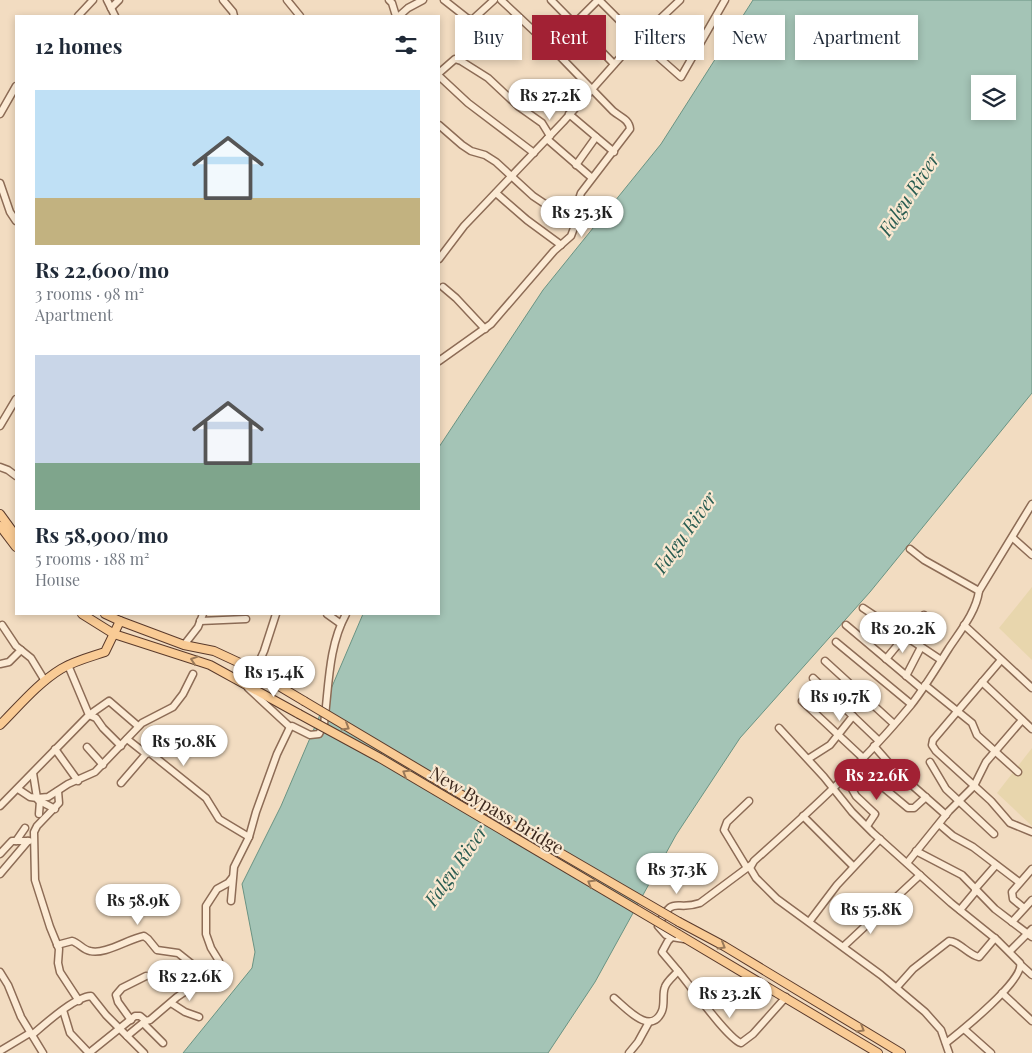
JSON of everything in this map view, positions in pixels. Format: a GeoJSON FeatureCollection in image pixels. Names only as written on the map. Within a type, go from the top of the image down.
{"type":"FeatureCollection","features":[{"type":"Feature","properties":{"kind":"main road"},"geometry":{"type":"LineString","coordinates":[[0,514],[15,535]]}},
{"type":"Feature","properties":{"kind":"main road"},"geometry":{"type":"LineString","coordinates":[[0,526],[15,546]]}},
{"type":"Feature","properties":{"kind":"main road","name":"New Bypass Bridge"},"geometry":{"type":"LineString","coordinates":[[84,615],[114,634],[210,665],[380,758],[675,936],[688,940],[878,1053]]}},
{"type":"Feature","properties":{"kind":"main road","name":"New Bypass Bridge"},"geometry":{"type":"LineString","coordinates":[[107,615],[184,645],[214,651],[254,671],[519,830],[739,956],[901,1053]]}},
{"type":"Feature","properties":{"kind":"main road"},"geometry":{"type":"LineString","coordinates":[[0,725],[45,681],[68,665],[105,652],[120,621]]}},
{"type":"Feature","properties":{"kind":"street"},"geometry":{"type":"LineString","coordinates":[[79,15],[92,0]]}},
{"type":"Feature","properties":{"kind":"street"},"geometry":{"type":"LineString","coordinates":[[107,0],[115,15]]}},
{"type":"Feature","properties":{"kind":"street"},"geometry":{"type":"LineString","coordinates":[[112,8],[119,0]]}},
{"type":"Feature","properties":{"kind":"street"},"geometry":{"type":"LineString","coordinates":[[223,0],[234,15]]}},
{"type":"Feature","properties":{"kind":"street"},"geometry":{"type":"LineString","coordinates":[[287,0],[299,15]]}},
{"type":"Feature","properties":{"kind":"street"},"geometry":{"type":"LineString","coordinates":[[389,0],[397,15]]}},
{"type":"Feature","properties":{"kind":"street"},"geometry":{"type":"LineString","coordinates":[[398,15],[423,0]]}},
{"type":"Feature","properties":{"kind":"street"},"geometry":{"type":"LineString","coordinates":[[444,0],[472,20],[494,0]]}},
{"type":"Feature","properties":{"kind":"street"},"geometry":{"type":"LineString","coordinates":[[501,0],[532,29]]}},
{"type":"Feature","properties":{"kind":"street"},"geometry":{"type":"LineString","coordinates":[[551,0],[567,15]]}},
{"type":"Feature","properties":{"kind":"street"},"geometry":{"type":"LineString","coordinates":[[583,15],[599,0],[616,17]]}},
{"type":"Feature","properties":{"kind":"street"},"geometry":{"type":"LineString","coordinates":[[664,15],[680,0]]}},
{"type":"Feature","properties":{"kind":"street"},"geometry":{"type":"LineString","coordinates":[[704,37],[725,0]]}},
{"type":"Feature","properties":{"kind":"street"},"geometry":{"type":"LineString","coordinates":[[606,56],[614,64]]}},
{"type":"Feature","properties":{"kind":"street"},"geometry":{"type":"LineString","coordinates":[[440,74],[455,59],[488,78],[518,106],[542,124],[548,138],[592,178]]}},
{"type":"Feature","properties":{"kind":"street"},"geometry":{"type":"LineString","coordinates":[[440,360],[485,329],[497,318],[571,236],[579,198],[592,178],[629,133],[630,126],[626,119],[613,111],[564,60]]}},
{"type":"Feature","properties":{"kind":"street"},"geometry":{"type":"LineString","coordinates":[[440,257],[464,226],[548,138],[618,60]]}},
{"type":"Feature","properties":{"kind":"street"},"geometry":{"type":"LineString","coordinates":[[662,60],[681,77],[691,60]]}},
{"type":"Feature","properties":{"kind":"street"},"geometry":{"type":"LineString","coordinates":[[440,76],[468,102],[534,153]]}},
{"type":"Feature","properties":{"kind":"street"},"geometry":{"type":"LineString","coordinates":[[0,114],[15,88]]}},
{"type":"Feature","properties":{"kind":"street"},"geometry":{"type":"LineString","coordinates":[[569,114],[614,152]]}},
{"type":"Feature","properties":{"kind":"street"},"geometry":{"type":"LineString","coordinates":[[440,126],[462,145],[472,151],[490,157],[533,196],[551,208],[576,216]]}},
{"type":"Feature","properties":{"kind":"street"},"geometry":{"type":"LineString","coordinates":[[576,165],[596,137]]}},
{"type":"Feature","properties":{"kind":"street"},"geometry":{"type":"LineString","coordinates":[[0,183],[10,212],[15,220]]}},
{"type":"Feature","properties":{"kind":"street"},"geometry":{"type":"LineString","coordinates":[[496,193],[526,220],[561,245]]}},
{"type":"Feature","properties":{"kind":"street"},"geometry":{"type":"LineString","coordinates":[[443,287],[485,329]]}},
{"type":"Feature","properties":{"kind":"street"},"geometry":{"type":"LineString","coordinates":[[1,424],[15,401]]}},
{"type":"Feature","properties":{"kind":"street"},"geometry":{"type":"LineString","coordinates":[[0,467],[15,475]]}},
{"type":"Feature","properties":{"kind":"street"},"geometry":{"type":"LineString","coordinates":[[675,936],[666,935],[658,926],[666,909],[672,905],[700,903],[749,867],[862,760],[911,704],[964,625],[977,602],[979,591],[1032,504]]}},
{"type":"Feature","properties":{"kind":"street"},"geometry":{"type":"LineString","coordinates":[[1013,538],[1032,555]]}},
{"type":"Feature","properties":{"kind":"street"},"geometry":{"type":"LineString","coordinates":[[910,549],[924,560],[979,591]]}},
{"type":"Feature","properties":{"kind":"street"},"geometry":{"type":"LineString","coordinates":[[863,608],[941,660]]}},
{"type":"Feature","properties":{"kind":"street"},"geometry":{"type":"LineString","coordinates":[[184,645],[203,615]]}},
{"type":"Feature","properties":{"kind":"street"},"geometry":{"type":"LineString","coordinates":[[254,671],[264,652],[276,615]]}},
{"type":"Feature","properties":{"kind":"street"},"geometry":{"type":"LineString","coordinates":[[328,615],[341,624]]}},
{"type":"Feature","properties":{"kind":"street"},"geometry":{"type":"LineString","coordinates":[[244,684],[290,727],[292,726],[313,736],[319,734],[323,728],[332,653],[346,615]]}},
{"type":"Feature","properties":{"kind":"street"},"geometry":{"type":"LineString","coordinates":[[911,640],[924,615]]}},
{"type":"Feature","properties":{"kind":"street"},"geometry":{"type":"LineString","coordinates":[[200,621],[246,619]]}},
{"type":"Feature","properties":{"kind":"street"},"geometry":{"type":"LineString","coordinates":[[2,625],[16,646],[31,658],[45,681]]}},
{"type":"Feature","properties":{"kind":"street"},"geometry":{"type":"LineString","coordinates":[[846,625],[906,676],[972,723],[977,735],[1018,772]]}},
{"type":"Feature","properties":{"kind":"street"},"geometry":{"type":"LineString","coordinates":[[964,625],[1032,688]]}},
{"type":"Feature","properties":{"kind":"street"},"geometry":{"type":"LineString","coordinates":[[886,659],[905,636]]}},
{"type":"Feature","properties":{"kind":"street"},"geometry":{"type":"LineString","coordinates":[[836,642],[911,704]]}},
{"type":"Feature","properties":{"kind":"street"},"geometry":{"type":"LineString","coordinates":[[906,676],[921,646]]}},
{"type":"Feature","properties":{"kind":"street"},"geometry":{"type":"LineString","coordinates":[[0,664],[9,662],[21,650]]}},
{"type":"Feature","properties":{"kind":"street"},"geometry":{"type":"LineString","coordinates":[[1002,660],[933,740],[932,745],[936,751],[991,801],[1003,817],[1010,823],[1032,832]]}},
{"type":"Feature","properties":{"kind":"street"},"geometry":{"type":"LineString","coordinates":[[825,661],[894,724]]}},
{"type":"Feature","properties":{"kind":"street"},"geometry":{"type":"LineString","coordinates":[[68,665],[89,715],[96,718],[107,733],[121,746]]}},
{"type":"Feature","properties":{"kind":"street"},"geometry":{"type":"LineString","coordinates":[[37,799],[48,797],[68,784],[95,772],[138,726],[173,707],[183,694],[193,674]]}},
{"type":"Feature","properties":{"kind":"street"},"geometry":{"type":"LineString","coordinates":[[813,678],[853,716],[877,743],[896,771],[946,815]]}},
{"type":"Feature","properties":{"kind":"street"},"geometry":{"type":"LineString","coordinates":[[982,682],[1032,729]]}},
{"type":"Feature","properties":{"kind":"street"},"geometry":{"type":"LineString","coordinates":[[0,806],[89,715],[109,701],[138,726]]}},
{"type":"Feature","properties":{"kind":"street"},"geometry":{"type":"LineString","coordinates":[[802,701],[862,760],[884,788],[908,808],[914,808],[926,797]]}},
{"type":"Feature","properties":{"kind":"street"},"geometry":{"type":"LineString","coordinates":[[808,759],[827,747],[853,716]]}},
{"type":"Feature","properties":{"kind":"street"},"geometry":{"type":"LineString","coordinates":[[906,863],[959,800],[974,786],[983,767],[1022,720]]}},
{"type":"Feature","properties":{"kind":"street"},"geometry":{"type":"LineString","coordinates":[[231,901],[234,867],[249,837],[277,754],[290,727]]}},
{"type":"Feature","properties":{"kind":"street"},"geometry":{"type":"LineString","coordinates":[[779,728],[808,759],[852,812],[906,863],[1010,951],[1022,966],[1032,974]]}},
{"type":"Feature","properties":{"kind":"street"},"geometry":{"type":"LineString","coordinates":[[127,739],[146,754],[152,754],[206,798],[220,819],[249,837]]}},
{"type":"Feature","properties":{"kind":"street"},"geometry":{"type":"LineString","coordinates":[[87,747],[103,765]]}},
{"type":"Feature","properties":{"kind":"street"},"geometry":{"type":"LineString","coordinates":[[55,749],[78,781]]}},
{"type":"Feature","properties":{"kind":"street"},"geometry":{"type":"LineString","coordinates":[[120,783],[146,754]]}},
{"type":"Feature","properties":{"kind":"street"},"geometry":{"type":"LineString","coordinates":[[930,762],[946,789],[994,834]]}},
{"type":"Feature","properties":{"kind":"street"},"geometry":{"type":"LineString","coordinates":[[33,773],[39,814]]}},
{"type":"Feature","properties":{"kind":"street"},"geometry":{"type":"LineString","coordinates":[[845,777],[860,800],[875,814],[867,826]]}},
{"type":"Feature","properties":{"kind":"street"},"geometry":{"type":"LineString","coordinates":[[18,789],[55,809]]}},
{"type":"Feature","properties":{"kind":"street"},"geometry":{"type":"LineString","coordinates":[[0,874],[30,841],[37,826],[55,809],[60,800],[58,791]]}},
{"type":"Feature","properties":{"kind":"street"},"geometry":{"type":"LineString","coordinates":[[749,801],[728,822],[724,830],[753,873],[777,899],[844,946],[897,988],[937,1025],[944,1036],[949,1053]]}},
{"type":"Feature","properties":{"kind":"street"},"geometry":{"type":"LineString","coordinates":[[803,816],[853,866]]}},
{"type":"Feature","properties":{"kind":"street"},"geometry":{"type":"LineString","coordinates":[[939,824],[1019,882]]}},
{"type":"Feature","properties":{"kind":"street"},"geometry":{"type":"LineString","coordinates":[[16,841],[25,828]]}},
{"type":"Feature","properties":{"kind":"street"},"geometry":{"type":"LineString","coordinates":[[809,922],[853,866],[880,839]]}},
{"type":"Feature","properties":{"kind":"street"},"geometry":{"type":"LineString","coordinates":[[0,854],[10,842],[30,841]]}},
{"type":"Feature","properties":{"kind":"street"},"geometry":{"type":"LineString","coordinates":[[30,841],[34,875],[47,919],[59,950],[58,963],[60,972],[79,1001]]}},
{"type":"Feature","properties":{"kind":"street"},"geometry":{"type":"LineString","coordinates":[[916,851],[967,880],[996,909],[1012,922],[1031,933],[1010,951]]}},
{"type":"Feature","properties":{"kind":"street"},"geometry":{"type":"LineString","coordinates":[[960,910],[996,865]]}},
{"type":"Feature","properties":{"kind":"street"},"geometry":{"type":"LineString","coordinates":[[1024,908],[1016,902],[1012,895],[1014,888],[1032,868]]}},
{"type":"Feature","properties":{"kind":"street"},"geometry":{"type":"LineString","coordinates":[[844,946],[920,875]]}},
{"type":"Feature","properties":{"kind":"street"},"geometry":{"type":"LineString","coordinates":[[126,1036],[207,976],[219,963],[206,934],[206,906],[217,889],[228,884],[232,878]]}},
{"type":"Feature","properties":{"kind":"street"},"geometry":{"type":"LineString","coordinates":[[1012,922],[1032,900]]}},
{"type":"Feature","properties":{"kind":"street"},"geometry":{"type":"LineString","coordinates":[[57,945],[72,941],[86,950],[94,952],[144,936],[157,950],[178,953],[207,976]]}},
{"type":"Feature","properties":{"kind":"street"},"geometry":{"type":"LineString","coordinates":[[675,936],[668,940],[662,952],[735,1040],[741,1043],[753,1034],[786,998]]}},
{"type":"Feature","properties":{"kind":"street"},"geometry":{"type":"LineString","coordinates":[[897,988],[913,969],[949,941],[953,941],[970,954],[979,957],[995,938]]}},
{"type":"Feature","properties":{"kind":"street"},"geometry":{"type":"LineString","coordinates":[[946,1043],[964,1029],[1002,993],[1017,976],[1022,966]]}},
{"type":"Feature","properties":{"kind":"street"},"geometry":{"type":"LineString","coordinates":[[628,1053],[638,1042],[649,1022],[662,1011],[664,988],[678,971]]}},
{"type":"Feature","properties":{"kind":"street"},"geometry":{"type":"LineString","coordinates":[[0,972],[31,1034],[43,1053]]}},
{"type":"Feature","properties":{"kind":"street"},"geometry":{"type":"LineString","coordinates":[[131,1020],[118,1002],[116,995],[122,988],[146,976]]}},
{"type":"Feature","properties":{"kind":"street"},"geometry":{"type":"LineString","coordinates":[[1002,993],[1032,1021]]}},
{"type":"Feature","properties":{"kind":"street"},"geometry":{"type":"LineString","coordinates":[[0,1051],[31,1034],[62,1010],[87,996],[91,996],[106,1015],[144,1053]]}},
{"type":"Feature","properties":{"kind":"street"},"geometry":{"type":"LineString","coordinates":[[614,998],[638,1019],[649,1022]]}},
{"type":"Feature","properties":{"kind":"street"},"geometry":{"type":"LineString","coordinates":[[172,1003],[185,1012],[199,1017]]}},
{"type":"Feature","properties":{"kind":"street"},"geometry":{"type":"LineString","coordinates":[[62,1010],[70,1032],[89,1053],[138,1016],[163,1043]]}},
{"type":"Feature","properties":{"kind":"street"},"geometry":{"type":"LineString","coordinates":[[964,1029],[991,1053]]}},
{"type":"Feature","properties":{"kind":"shaded area"},"geometry":{"type":"Polygon","coordinates":[[[1032,587],[1032,660],[999,628],[1032,587]]]}},
{"type":"Feature","properties":{"kind":"shaded area"},"geometry":{"type":"Polygon","coordinates":[[[1032,748],[1032,826],[997,793],[1032,748]]]}},
{"type":"Feature","properties":{"kind":"water","name":"Falgu River"},"geometry":{"type":"Polygon","coordinates":[[[753,0],[1032,0],[1032,393],[870,592],[740,738],[676,835],[595,982],[548,1053],[183,1053],[252,968],[255,952],[242,884],[281,806],[363,615],[440,615],[440,445],[543,290],[661,144],[715,60],[785,60],[785,15],[743,15],[753,0]]]}}]}
